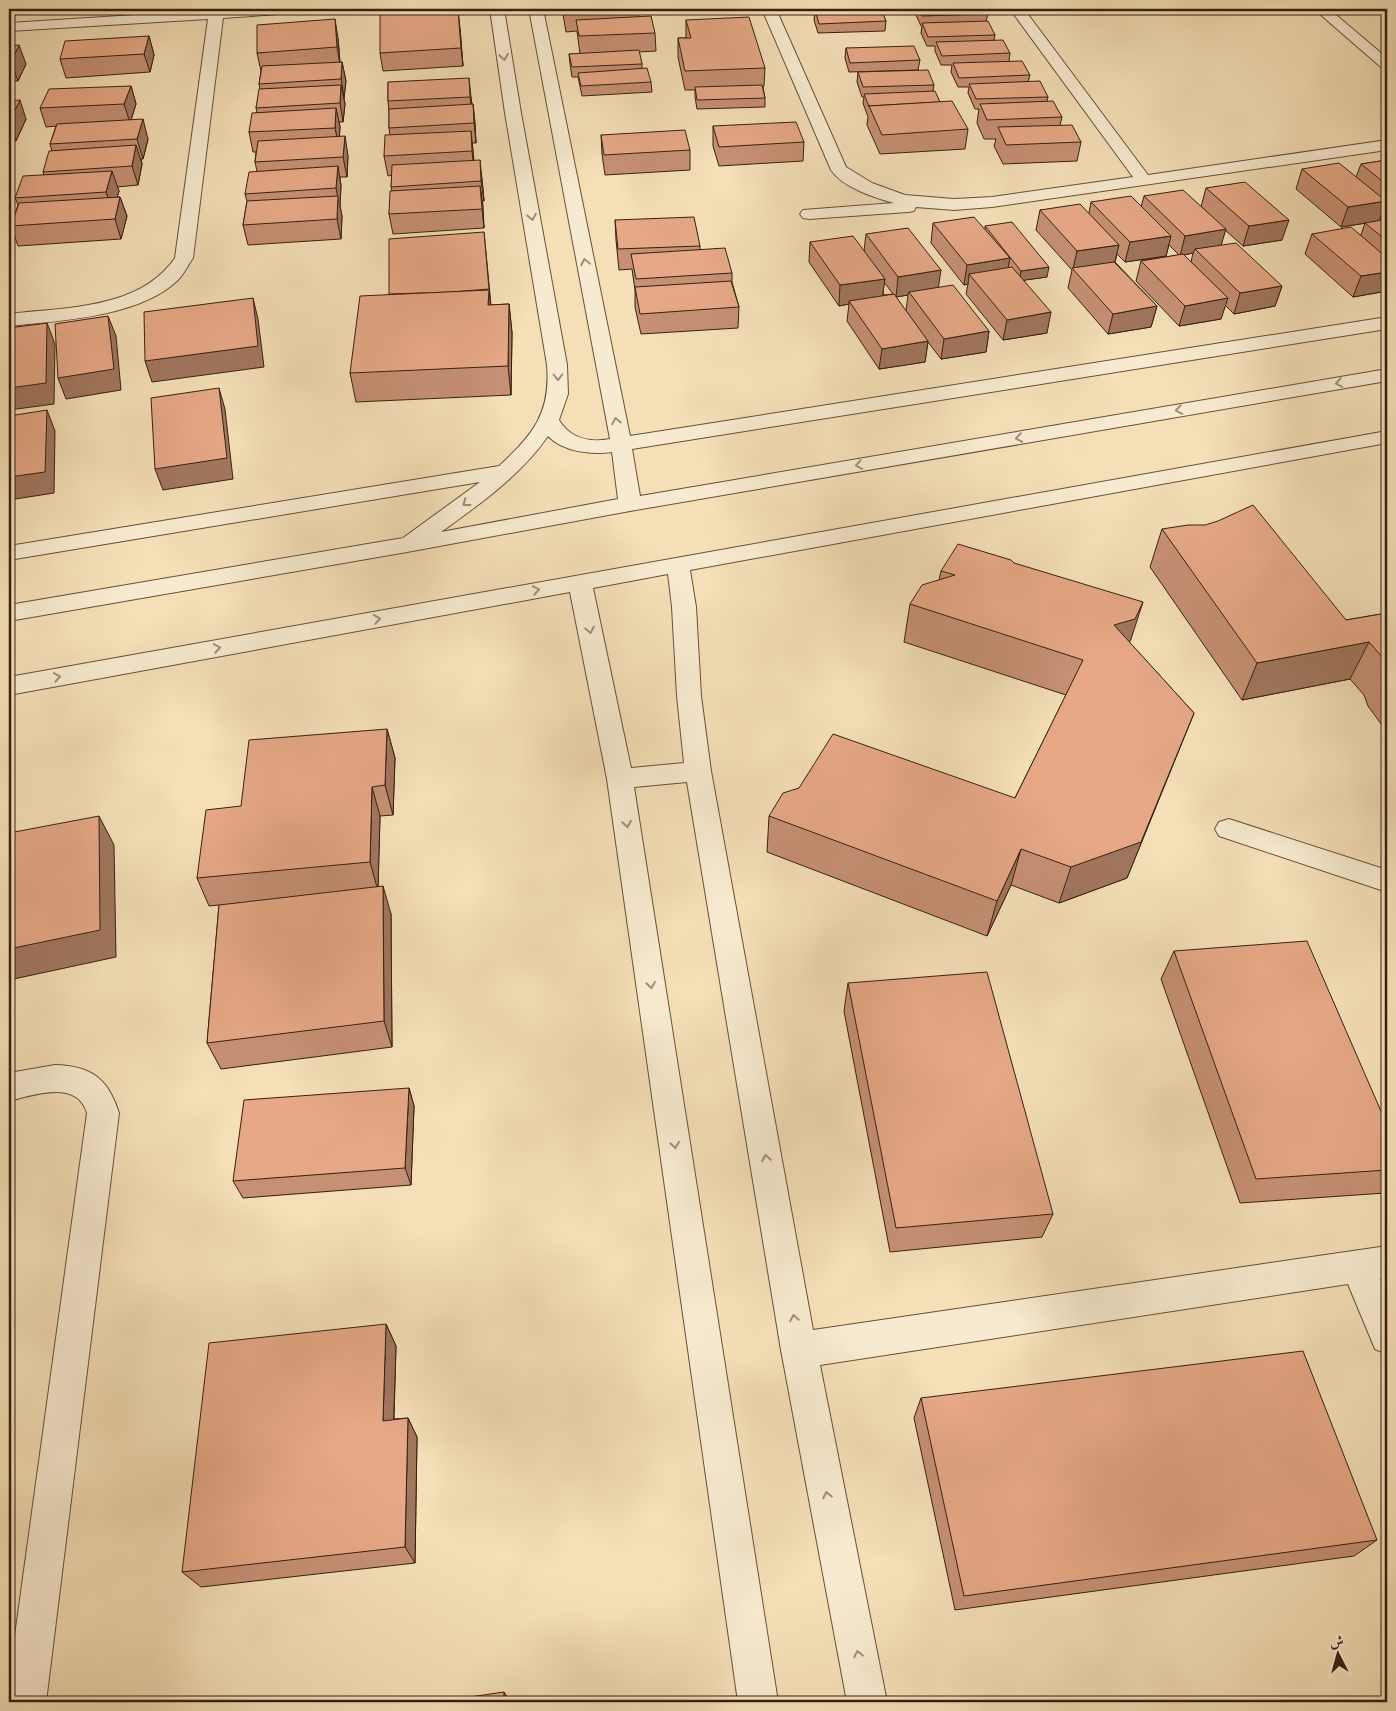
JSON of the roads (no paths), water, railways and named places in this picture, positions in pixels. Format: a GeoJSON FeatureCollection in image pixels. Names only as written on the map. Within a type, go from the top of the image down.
{"type":"FeatureCollection","features":[{"type":"Feature","properties":{"kind":"street"},"geometry":{"type":"LineString","coordinates":[[9,26],[293,9]]}},
{"type":"Feature","properties":{"kind":"street"},"geometry":{"type":"LineString","coordinates":[[496,9],[534,111],[620,444],[630,504]]}},
{"type":"Feature","properties":{"kind":"street"},"geometry":{"type":"LineString","coordinates":[[407,546],[476,496],[505,471],[534,441],[549,421],[557,402],[558,365],[534,111],[536,9]]}},
{"type":"Feature","properties":{"kind":"street"},"geometry":{"type":"LineString","coordinates":[[769,9],[839,170],[858,184],[892,197],[916,202],[942,204]]}},
{"type":"Feature","properties":{"kind":"street"},"geometry":{"type":"LineString","coordinates":[[1017,9],[1144,181]]}},
{"type":"Feature","properties":{"kind":"street"},"geometry":{"type":"LineString","coordinates":[[1321,9],[1387,65]]}},
{"type":"Feature","properties":{"kind":"street"},"geometry":{"type":"LineString","coordinates":[[9,320],[115,304],[150,291],[165,282],[180,268],[184,258],[216,14]]}},
{"type":"Feature","properties":{"kind":"street"},"geometry":{"type":"LineString","coordinates":[[809,214],[942,204],[967,204],[1144,181],[1387,145]]}},
{"type":"Feature","properties":{"kind":"street"},"geometry":{"type":"LineString","coordinates":[[549,421],[554,432],[566,440],[592,446],[620,444],[1387,322]]}},
{"type":"Feature","properties":{"kind":"street"},"geometry":{"type":"LineString","coordinates":[[9,613],[407,546],[630,504],[1387,375]]}},
{"type":"Feature","properties":{"kind":"street"},"geometry":{"type":"LineString","coordinates":[[9,686],[1387,437]]}},
{"type":"Feature","properties":{"kind":"street"},"geometry":{"type":"LineString","coordinates":[[9,552],[505,471]]}},
{"type":"Feature","properties":{"kind":"street"},"geometry":{"type":"LineString","coordinates":[[678,564],[684,607],[689,696],[698,771],[799,1350],[867,1702]]}},
{"type":"Feature","properties":{"kind":"street"},"geometry":{"type":"LineString","coordinates":[[580,582],[620,779],[758,1702]]}},
{"type":"Feature","properties":{"kind":"street"},"geometry":{"type":"LineString","coordinates":[[620,779],[698,771]]}},
{"type":"Feature","properties":{"kind":"street"},"geometry":{"type":"LineString","coordinates":[[1229,829],[1387,881]]}},
{"type":"Feature","properties":{"kind":"street"},"geometry":{"type":"LineString","coordinates":[[9,1086],[44,1079],[65,1078],[84,1084],[97,1096],[102,1113],[26,1702]]}},
{"type":"Feature","properties":{"kind":"street"},"geometry":{"type":"LineString","coordinates":[[799,1350],[1373,1265],[1387,1337]]}}]}
